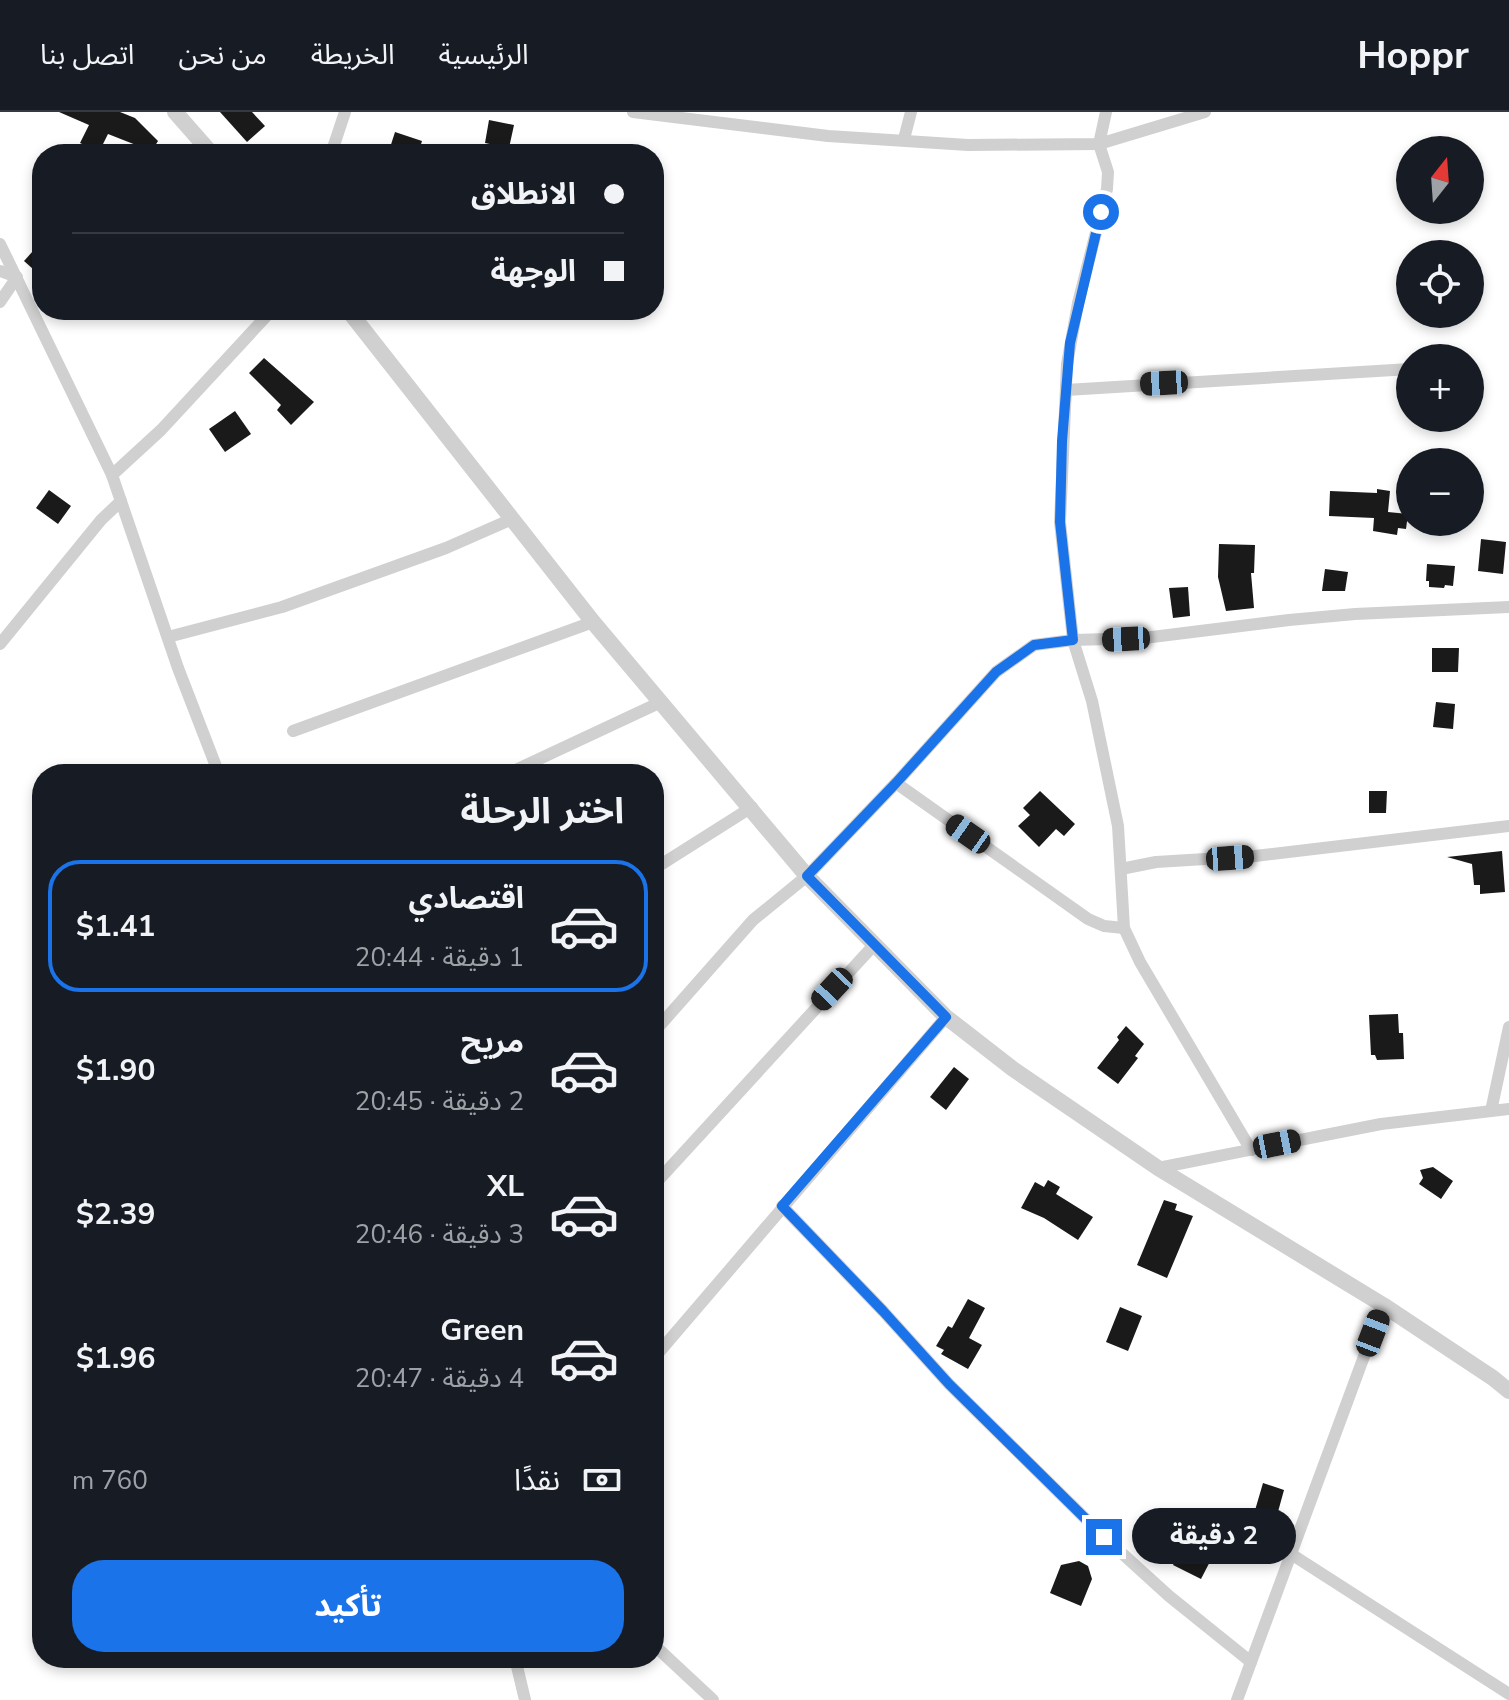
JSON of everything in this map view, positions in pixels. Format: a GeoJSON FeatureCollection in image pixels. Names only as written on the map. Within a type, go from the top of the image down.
{"type":"FeatureCollection","features":[{"type":"Feature","properties":{"kind":"street"},"geometry":{"type":"LineString","coordinates":[[175,112],[203,144]]}},
{"type":"Feature","properties":{"kind":"street"},"geometry":{"type":"LineString","coordinates":[[334,144],[345,112]]}},
{"type":"Feature","properties":{"kind":"street"},"geometry":{"type":"LineString","coordinates":[[633,112],[828,136],[968,145],[1099,144],[1205,112]]}},
{"type":"Feature","properties":{"kind":"street"},"geometry":{"type":"LineString","coordinates":[[904,139],[911,112]]}},
{"type":"Feature","properties":{"kind":"street"},"geometry":{"type":"LineString","coordinates":[[1106,112],[1099,144],[1108,172],[1107,189],[1075,316],[1066,390],[1060,522],[1073,640],[1092,701],[1118,826],[1124,928],[1140,962],[1251,1150]]}},
{"type":"Feature","properties":{"kind":"street"},"geometry":{"type":"LineString","coordinates":[[0,244],[32,308]]}},
{"type":"Feature","properties":{"kind":"street"},"geometry":{"type":"LineString","coordinates":[[0,271],[17,277]]}},
{"type":"Feature","properties":{"kind":"street"},"geometry":{"type":"LineString","coordinates":[[0,302],[17,277]]}},
{"type":"Feature","properties":{"kind":"street"},"geometry":{"type":"LineString","coordinates":[[38,320],[112,475],[215,764]]}},
{"type":"Feature","properties":{"kind":"street"},"geometry":{"type":"LineString","coordinates":[[112,475],[161,430],[263,320]]}},
{"type":"Feature","properties":{"kind":"street"},"geometry":{"type":"LineString","coordinates":[[356,320],[593,622],[807,876],[946,1017],[1013,1069],[1158,1168],[1383,1305],[1509,1391]]}},
{"type":"Feature","properties":{"kind":"street"},"geometry":{"type":"LineString","coordinates":[[1066,390],[1396,370]]}},
{"type":"Feature","properties":{"kind":"street"},"geometry":{"type":"LineString","coordinates":[[0,644],[101,520],[121,501]]}},
{"type":"Feature","properties":{"kind":"street"},"geometry":{"type":"LineString","coordinates":[[168,637],[282,607],[446,548],[512,519]]}},
{"type":"Feature","properties":{"kind":"street"},"geometry":{"type":"LineString","coordinates":[[664,1021],[753,920],[807,876],[996,672],[1034,645],[1073,640],[1144,638],[1355,614],[1509,607]]}},
{"type":"Feature","properties":{"kind":"street"},"geometry":{"type":"LineString","coordinates":[[293,731],[593,622]]}},
{"type":"Feature","properties":{"kind":"street"},"geometry":{"type":"LineString","coordinates":[[528,764],[661,702]]}},
{"type":"Feature","properties":{"kind":"street"},"geometry":{"type":"LineString","coordinates":[[896,783],[1088,919],[1104,926],[1124,928]]}},
{"type":"Feature","properties":{"kind":"street"},"geometry":{"type":"LineString","coordinates":[[664,863],[752,807]]}},
{"type":"Feature","properties":{"kind":"street"},"geometry":{"type":"LineString","coordinates":[[1121,869],[1156,862],[1255,856],[1509,826]]}},
{"type":"Feature","properties":{"kind":"street"},"geometry":{"type":"LineString","coordinates":[[664,1174],[874,945]]}},
{"type":"Feature","properties":{"kind":"street"},"geometry":{"type":"LineString","coordinates":[[664,1346],[946,1017]]}},
{"type":"Feature","properties":{"kind":"street"},"geometry":{"type":"LineString","coordinates":[[1491,1111],[1509,1027]]}},
{"type":"Feature","properties":{"kind":"street"},"geometry":{"type":"LineString","coordinates":[[1158,1168],[1381,1124],[1509,1109]]}},
{"type":"Feature","properties":{"kind":"street"},"geometry":{"type":"LineString","coordinates":[[782,1206],[949,1384],[1104,1537],[1169,1596],[1251,1662]]}},
{"type":"Feature","properties":{"kind":"street"},"geometry":{"type":"LineString","coordinates":[[1237,1700],[1383,1305]]}},
{"type":"Feature","properties":{"kind":"street"},"geometry":{"type":"LineString","coordinates":[[1291,1554],[1507,1696]]}},
{"type":"Feature","properties":{"kind":"street"},"geometry":{"type":"LineString","coordinates":[[664,1654],[713,1700]]}},
{"type":"Feature","properties":{"kind":"street"},"geometry":{"type":"LineString","coordinates":[[517,1668],[525,1700]]}},
{"type":"Feature","properties":{"kind":"building"},"geometry":{"type":"Polygon","coordinates":[[[59,112],[120,112],[135,118],[158,141],[156,144],[133,144],[108,134],[103,144],[82,144],[89,125],[59,112]]]}},
{"type":"Feature","properties":{"kind":"building"},"geometry":{"type":"Polygon","coordinates":[[[220,112],[252,112],[265,126],[247,142],[220,112]]]}},
{"type":"Feature","properties":{"kind":"building"},"geometry":{"type":"Polygon","coordinates":[[[489,120],[514,125],[510,144],[485,143],[489,120]]]}},
{"type":"Feature","properties":{"kind":"building"},"geometry":{"type":"Polygon","coordinates":[[[395,132],[422,141],[421,144],[391,144],[395,132]]]}},
{"type":"Feature","properties":{"kind":"building"},"geometry":{"type":"Polygon","coordinates":[[[32,252],[32,268],[24,261],[32,252]]]}},
{"type":"Feature","properties":{"kind":"building"},"geometry":{"type":"Polygon","coordinates":[[[264,358],[314,402],[291,425],[277,410],[281,405],[249,373],[264,358]]]}},
{"type":"Feature","properties":{"kind":"building"},"geometry":{"type":"Polygon","coordinates":[[[235,411],[251,434],[225,452],[209,429],[235,411]]]}},
{"type":"Feature","properties":{"kind":"building"},"geometry":{"type":"Polygon","coordinates":[[[1377,489],[1390,491],[1388,512],[1396,513],[1396,535],[1373,531],[1374,518],[1329,516],[1330,491],[1377,493],[1377,489]]]}},
{"type":"Feature","properties":{"kind":"building"},"geometry":{"type":"Polygon","coordinates":[[[49,490],[71,506],[58,524],[36,508],[49,490]]]}},
{"type":"Feature","properties":{"kind":"building"},"geometry":{"type":"Polygon","coordinates":[[[1481,539],[1506,542],[1503,574],[1478,571],[1481,539]]]}},
{"type":"Feature","properties":{"kind":"building"},"geometry":{"type":"Polygon","coordinates":[[[1219,544],[1255,545],[1254,573],[1251,573],[1254,608],[1226,611],[1218,577],[1219,544]]]}},
{"type":"Feature","properties":{"kind":"building"},"geometry":{"type":"Polygon","coordinates":[[[1427,564],[1455,566],[1453,586],[1429,587],[1429,581],[1426,581],[1427,564]]]}},
{"type":"Feature","properties":{"kind":"building"},"geometry":{"type":"Polygon","coordinates":[[[1325,569],[1348,572],[1345,591],[1322,591],[1325,569]]]}},
{"type":"Feature","properties":{"kind":"building"},"geometry":{"type":"Polygon","coordinates":[[[1188,587],[1190,616],[1173,618],[1169,588],[1188,587]]]}},
{"type":"Feature","properties":{"kind":"building"},"geometry":{"type":"Polygon","coordinates":[[[1432,648],[1459,648],[1458,672],[1432,672],[1432,648]]]}},
{"type":"Feature","properties":{"kind":"building"},"geometry":{"type":"Polygon","coordinates":[[[1436,702],[1455,704],[1453,729],[1433,727],[1436,702]]]}},
{"type":"Feature","properties":{"kind":"building"},"geometry":{"type":"Polygon","coordinates":[[[1040,791],[1075,824],[1064,836],[1056,829],[1039,847],[1018,826],[1030,815],[1023,808],[1040,791]]]}},
{"type":"Feature","properties":{"kind":"building"},"geometry":{"type":"Polygon","coordinates":[[[1369,791],[1387,791],[1386,813],[1369,813],[1369,791]]]}},
{"type":"Feature","properties":{"kind":"building"},"geometry":{"type":"Polygon","coordinates":[[[1502,851],[1505,892],[1480,894],[1480,885],[1474,885],[1472,864],[1447,857],[1502,851]]]}},
{"type":"Feature","properties":{"kind":"building"},"geometry":{"type":"Polygon","coordinates":[[[1398,1014],[1399,1033],[1403,1033],[1404,1059],[1377,1060],[1375,1055],[1371,1055],[1369,1015],[1398,1014]]]}},
{"type":"Feature","properties":{"kind":"building"},"geometry":{"type":"Polygon","coordinates":[[[1126,1026],[1144,1044],[1135,1056],[1138,1058],[1118,1084],[1097,1068],[1126,1026]]]}},
{"type":"Feature","properties":{"kind":"building"},"geometry":{"type":"Polygon","coordinates":[[[954,1067],[969,1079],[946,1110],[930,1097],[954,1067]]]}},
{"type":"Feature","properties":{"kind":"building"},"geometry":{"type":"Polygon","coordinates":[[[1433,1167],[1453,1181],[1441,1199],[1419,1184],[1423,1178],[1420,1170],[1433,1167]]]}},
{"type":"Feature","properties":{"kind":"building"},"geometry":{"type":"Polygon","coordinates":[[[1048,1180],[1060,1187],[1056,1194],[1093,1217],[1078,1240],[1044,1218],[1021,1208],[1035,1182],[1044,1187],[1048,1180]]]}},
{"type":"Feature","properties":{"kind":"building"},"geometry":{"type":"Polygon","coordinates":[[[1164,1200],[1177,1204],[1175,1210],[1193,1216],[1167,1278],[1137,1265],[1164,1200]]]}},
{"type":"Feature","properties":{"kind":"building"},"geometry":{"type":"Polygon","coordinates":[[[968,1299],[985,1308],[969,1338],[982,1345],[968,1369],[941,1354],[944,1350],[936,1346],[948,1326],[952,1328],[968,1299]]]}},
{"type":"Feature","properties":{"kind":"building"},"geometry":{"type":"Polygon","coordinates":[[[1120,1307],[1142,1316],[1128,1351],[1106,1342],[1120,1307]]]}},
{"type":"Feature","properties":{"kind":"building"},"geometry":{"type":"Polygon","coordinates":[[[1263,1483],[1284,1490],[1273,1530],[1251,1524],[1263,1483]]]}},
{"type":"Feature","properties":{"kind":"building"},"geometry":{"type":"Polygon","coordinates":[[[1190,1532],[1218,1546],[1201,1579],[1173,1565],[1190,1532]]]}},
{"type":"Feature","properties":{"kind":"building"},"geometry":{"type":"Polygon","coordinates":[[[1079,1561],[1088,1566],[1092,1579],[1081,1606],[1050,1593],[1061,1565],[1079,1561]]]}},
{"type":"Feature","properties":{"kind":"route"},"geometry":{"type":"LineString","coordinates":[[1101,212],[1083,281],[1067,364],[1060,522],[1073,640],[1034,645],[996,672],[807,876],[946,1017],[782,1206],[949,1384],[1104,1537]]}}]}
